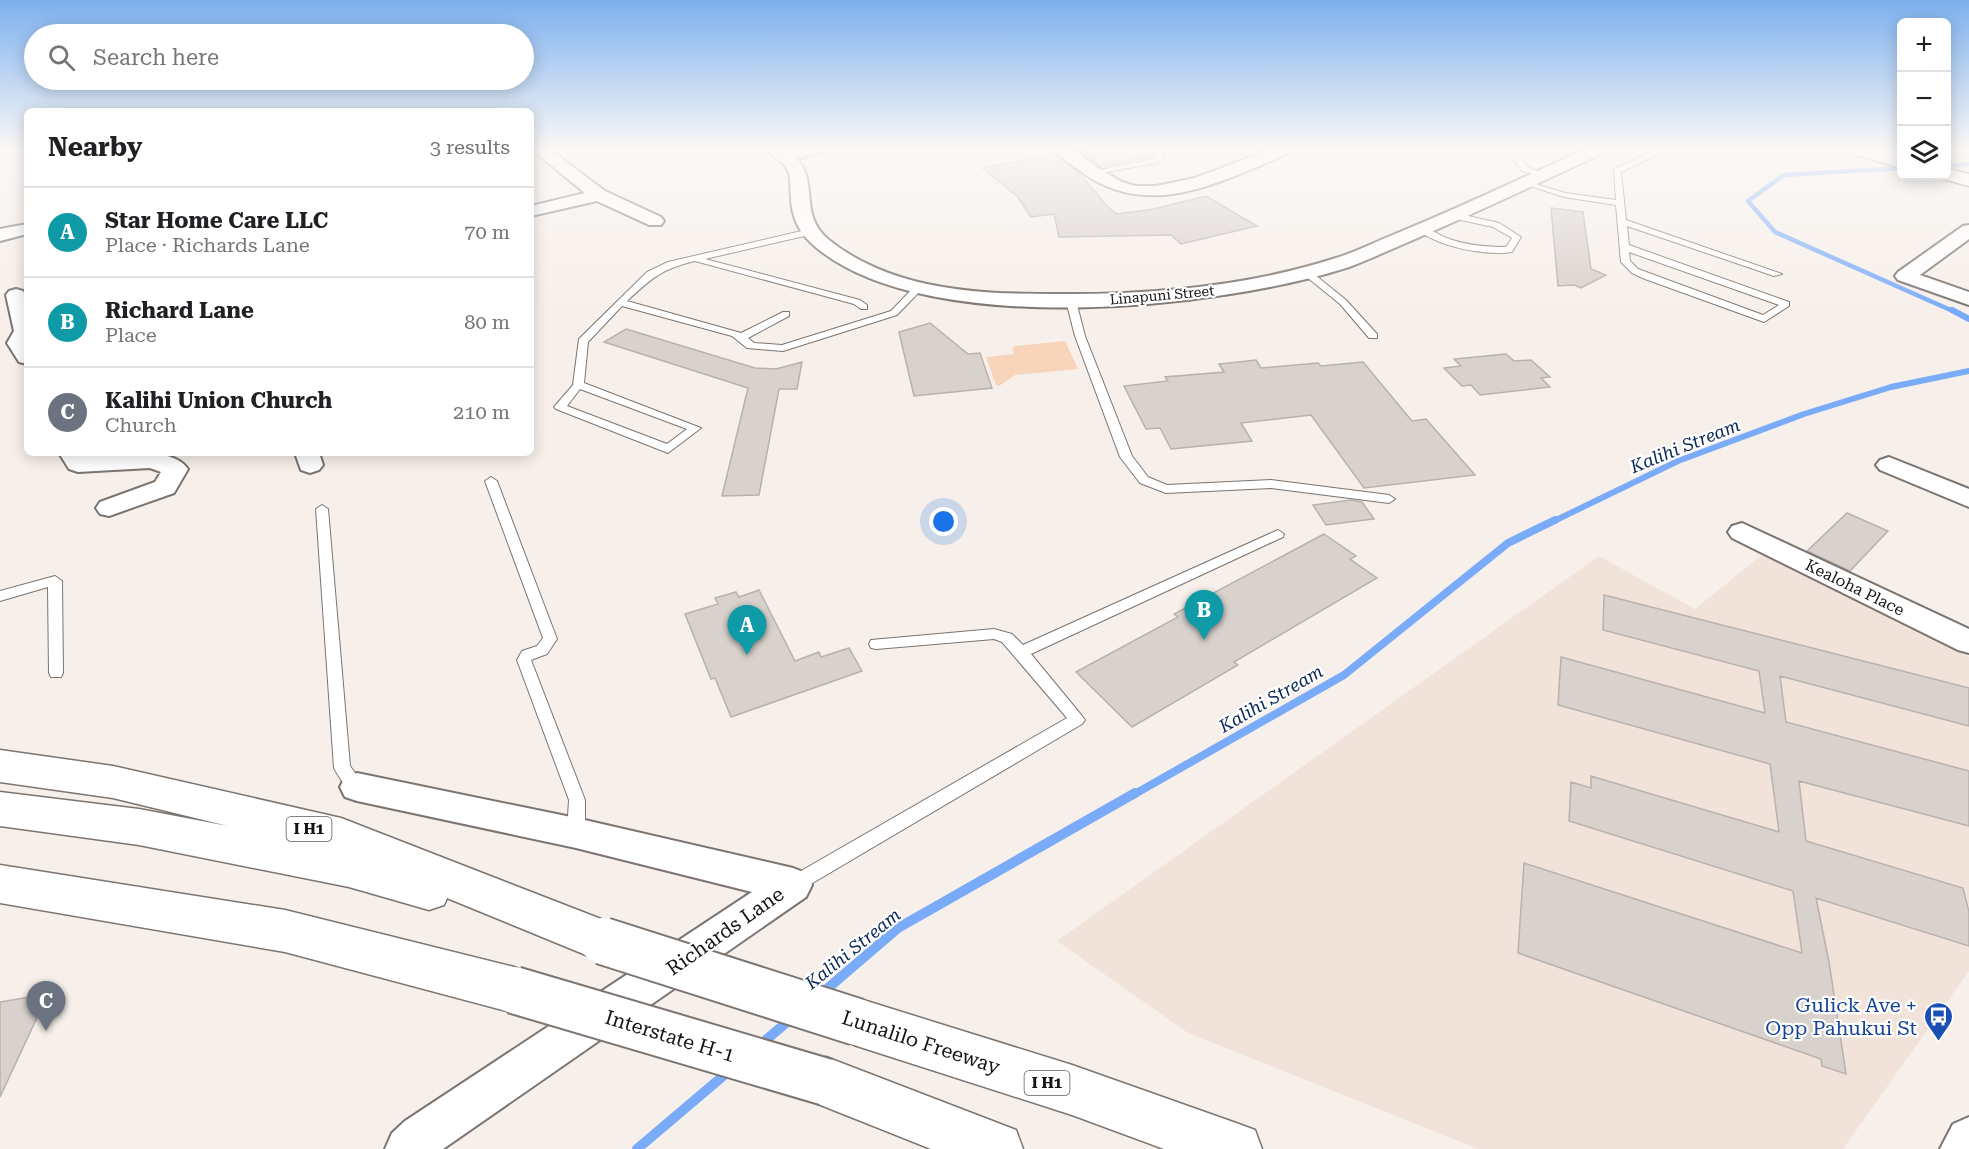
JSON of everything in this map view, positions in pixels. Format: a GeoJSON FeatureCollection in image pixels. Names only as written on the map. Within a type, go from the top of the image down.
{"type":"FeatureCollection","features":[{"type":"Feature","properties":{"kind":"main road","name":"I H1"},"geometry":{"type":"LineString","coordinates":[[0,766],[113,782],[341,836],[603,941]]}},
{"type":"Feature","properties":{"kind":"main road"},"geometry":{"type":"LineString","coordinates":[[0,809],[139,827],[349,868],[603,941]]}},
{"type":"Feature","properties":{"kind":"main road","name":"Interstate H-1"},"geometry":{"type":"LineString","coordinates":[[0,884],[285,931],[514,990],[826,1082],[998,1149]]}},
{"type":"Feature","properties":{"kind":"main road","name":"Lunalilo Freeway"},"geometry":{"type":"LineString","coordinates":[[603,941],[1072,1090],[1236,1149]]}},
{"type":"Feature","properties":{"kind":"street"},"geometry":{"type":"LineString","coordinates":[[534,210],[567,203]]}},
{"type":"Feature","properties":{"kind":"street"},"geometry":{"type":"LineString","coordinates":[[615,203],[655,221]]}},
{"type":"Feature","properties":{"kind":"street"},"geometry":{"type":"LineString","coordinates":[[800,203],[803,221],[810,232]]}},
{"type":"Feature","properties":{"kind":"street","name":"Linapuni Street"},"geometry":{"type":"LineString","coordinates":[[810,232],[846,259],[874,273],[918,288],[974,297],[1071,301],[1127,299],[1205,292],[1336,265],[1483,203]]}},
{"type":"Feature","properties":{"kind":"street"},"geometry":{"type":"LineString","coordinates":[[0,235],[24,230]]}},
{"type":"Feature","properties":{"kind":"street"},"geometry":{"type":"LineString","coordinates":[[1969,230],[1905,276],[1969,299]]}},
{"type":"Feature","properties":{"kind":"street"},"geometry":{"type":"LineString","coordinates":[[16,295],[24,324]]}},
{"type":"Feature","properties":{"kind":"street"},"geometry":{"type":"LineString","coordinates":[[73,456],[78,464],[153,460],[175,469],[165,487],[109,508]]}},
{"type":"Feature","properties":{"kind":"street"},"geometry":{"type":"LineString","coordinates":[[1888,465],[1969,499]]}},
{"type":"Feature","properties":{"kind":"street","name":"Kealoha Place"},"geometry":{"type":"LineString","coordinates":[[1742,532],[1969,642]]}},
{"type":"Feature","properties":{"kind":"street","name":"Richards Lane"},"geometry":{"type":"LineString","coordinates":[[357,787],[576,833],[793,885]]}},
{"type":"Feature","properties":{"kind":"street","name":"Richards Lane"},"geometry":{"type":"LineString","coordinates":[[408,1149],[421,1137],[793,885]]}},
{"type":"Feature","properties":{"kind":"street"},"geometry":{"type":"LineString","coordinates":[[1963,1149],[1969,1140]]}},
{"type":"Feature","properties":{"kind":"lane"},"geometry":{"type":"LineString","coordinates":[[1619,203],[1626,262],[1635,271],[1764,320],[1786,304],[1625,247]]}},
{"type":"Feature","properties":{"kind":"lane"},"geometry":{"type":"LineString","coordinates":[[1422,230],[1451,244],[1479,251],[1509,249],[1517,237],[1496,225],[1455,216]]}},
{"type":"Feature","properties":{"kind":"lane"},"geometry":{"type":"LineString","coordinates":[[1623,222],[1778,274]]}},
{"type":"Feature","properties":{"kind":"lane"},"geometry":{"type":"LineString","coordinates":[[578,385],[695,428],[668,449],[560,407],[578,385],[583,341],[650,274],[694,258],[810,232]]}},
{"type":"Feature","properties":{"kind":"lane"},"geometry":{"type":"LineString","coordinates":[[694,258],[857,302],[864,307]]}},
{"type":"Feature","properties":{"kind":"lane"},"geometry":{"type":"LineString","coordinates":[[1306,272],[1343,302],[1373,336]]}},
{"type":"Feature","properties":{"kind":"lane"},"geometry":{"type":"LineString","coordinates":[[620,302],[742,337],[752,346],[783,348],[894,313],[918,288]]}},
{"type":"Feature","properties":{"kind":"lane"},"geometry":{"type":"LineString","coordinates":[[1071,301],[1080,336],[1126,457],[1144,480],[1167,489],[1272,484],[1389,499]]}},
{"type":"Feature","properties":{"kind":"lane"},"geometry":{"type":"LineString","coordinates":[[742,337],[786,314]]}},
{"type":"Feature","properties":{"kind":"lane"},"geometry":{"type":"LineString","coordinates":[[491,481],[550,639],[542,650],[527,655],[524,660],[577,800],[576,833]]}},
{"type":"Feature","properties":{"kind":"lane"},"geometry":{"type":"LineString","coordinates":[[322,509],[342,768],[357,787]]}},
{"type":"Feature","properties":{"kind":"lane"},"geometry":{"type":"LineString","coordinates":[[1021,652],[1278,534]]}},
{"type":"Feature","properties":{"kind":"lane"},"geometry":{"type":"LineString","coordinates":[[0,596],[55,581],[56,673]]}},
{"type":"Feature","properties":{"kind":"lane"},"geometry":{"type":"LineString","coordinates":[[793,885],[1077,720],[1007,638],[994,634],[876,644]]}},
{"type":"Feature","properties":{"kind":"shaded area"},"geometry":{"type":"Polygon","coordinates":[[[1065,341],[1078,369],[1015,375],[999,386],[996,385],[986,357],[1014,354],[1012,348],[1015,346],[1065,341]]]}},
{"type":"Feature","properties":{"kind":"shaded area"},"geometry":{"type":"Polygon","coordinates":[[[1764,553],[1969,657],[1969,971],[1843,1149],[1478,1149],[1188,1033],[1057,941],[1599,556],[1695,609],[1764,553]]]}},
{"type":"Feature","properties":{"kind":"building"},"geometry":{"type":"Polygon","coordinates":[[[1021,203],[1104,203],[1117,214],[1180,203],[1217,203],[1257,226],[1181,244],[1171,235],[1059,237],[1054,214],[1031,217],[1021,203]]]}},
{"type":"Feature","properties":{"kind":"building"},"geometry":{"type":"Polygon","coordinates":[[[1551,208],[1583,212],[1591,269],[1606,275],[1581,288],[1574,285],[1558,286],[1551,208]]]}},
{"type":"Feature","properties":{"kind":"building"},"geometry":{"type":"Polygon","coordinates":[[[930,323],[968,354],[980,353],[992,388],[914,396],[899,332],[930,323]]]}},
{"type":"Feature","properties":{"kind":"building"},"geometry":{"type":"Polygon","coordinates":[[[626,329],[755,368],[776,369],[802,362],[797,389],[779,389],[759,495],[722,496],[748,388],[604,342],[626,329]]]}},
{"type":"Feature","properties":{"kind":"building"},"geometry":{"type":"Polygon","coordinates":[[[1506,354],[1514,361],[1531,360],[1550,377],[1541,378],[1550,387],[1480,395],[1471,385],[1462,386],[1444,368],[1461,366],[1454,359],[1506,354]]]}},
{"type":"Feature","properties":{"kind":"building"},"geometry":{"type":"Polygon","coordinates":[[[1256,360],[1261,368],[1363,362],[1412,421],[1426,419],[1475,475],[1364,488],[1311,415],[1241,423],[1252,441],[1171,449],[1160,428],[1146,429],[1124,386],[1168,381],[1165,377],[1224,372],[1219,364],[1256,360]]]}},
{"type":"Feature","properties":{"kind":"building"},"geometry":{"type":"Polygon","coordinates":[[[1351,500],[1362,502],[1374,519],[1326,525],[1313,505],[1351,500]]]}},
{"type":"Feature","properties":{"kind":"building"},"geometry":{"type":"Polygon","coordinates":[[[1847,513],[1888,531],[1850,571],[1807,551],[1847,513]]]}},
{"type":"Feature","properties":{"kind":"building"},"geometry":{"type":"Polygon","coordinates":[[[1324,534],[1356,556],[1350,559],[1377,578],[1234,662],[1238,665],[1132,727],[1076,672],[1178,617],[1174,614],[1324,534]]]}},
{"type":"Feature","properties":{"kind":"building"},"geometry":{"type":"Polygon","coordinates":[[[759,590],[795,661],[819,652],[821,657],[849,648],[862,671],[731,717],[715,678],[711,679],[685,614],[718,604],[715,598],[736,592],[739,597],[759,590]]]}},
{"type":"Feature","properties":{"kind":"building"},"geometry":{"type":"Polygon","coordinates":[[[1604,595],[1969,688],[1969,726],[1780,676],[1786,722],[1969,771],[1969,826],[1799,781],[1806,841],[1963,888],[1969,912],[1969,946],[1816,898],[1829,962],[1846,1074],[1822,1066],[1821,1059],[1518,953],[1524,863],[1802,953],[1793,891],[1569,821],[1571,782],[1591,788],[1591,776],[1779,832],[1770,764],[1558,705],[1561,657],[1765,713],[1759,671],[1603,630],[1604,595]]]}},
{"type":"Feature","properties":{"kind":"building"},"geometry":{"type":"Polygon","coordinates":[[[48,994],[0,1097],[0,1002],[48,994]]]}},
{"type":"Feature","properties":{"kind":"waterway","name":"Kalihi Stream"},"geometry":{"type":"LineString","coordinates":[[1749,203],[1775,232],[1955,312]]}},
{"type":"Feature","properties":{"kind":"waterway","name":"Kalihi Stream"},"geometry":{"type":"LineString","coordinates":[[1952,310],[1969,319]]}},
{"type":"Feature","properties":{"kind":"waterway","name":"Kalihi Stream"},"geometry":{"type":"LineString","coordinates":[[1552,522],[1678,461],[1804,414],[1891,387],[1969,371]]}},
{"type":"Feature","properties":{"kind":"waterway","name":"Kalihi Stream"},"geometry":{"type":"LineString","coordinates":[[1133,795],[1344,675],[1508,543],[1555,520]]}},
{"type":"Feature","properties":{"kind":"waterway","name":"Kalihi Stream"},"geometry":{"type":"LineString","coordinates":[[821,994],[898,928],[1135,793]]}},
{"type":"Feature","properties":{"kind":"waterway","name":"Kalihi Stream"},"geometry":{"type":"LineString","coordinates":[[759,1046],[793,1017]]}},
{"type":"Feature","properties":{"kind":"waterway","name":"Kalihi Stream"},"geometry":{"type":"LineString","coordinates":[[637,1149],[729,1071]]}},
{"type":"Feature","properties":{"kind":"place","name":"Richard Lane"},"geometry":{"type":"Point","coordinates":[1204,640]}},
{"type":"Feature","properties":{"kind":"place","name":"Star Home Care LLC"},"geometry":{"type":"Point","coordinates":[747,655]}},
{"type":"Feature","properties":{"kind":"place","name":"Kalihi Union Church"},"geometry":{"type":"Point","coordinates":[46,1031]}},
{"type":"Feature","properties":{"kind":"place","name":"Gulick Ave + Opp Pahukui St"},"geometry":{"type":"Point","coordinates":[1938,1042]}}]}
